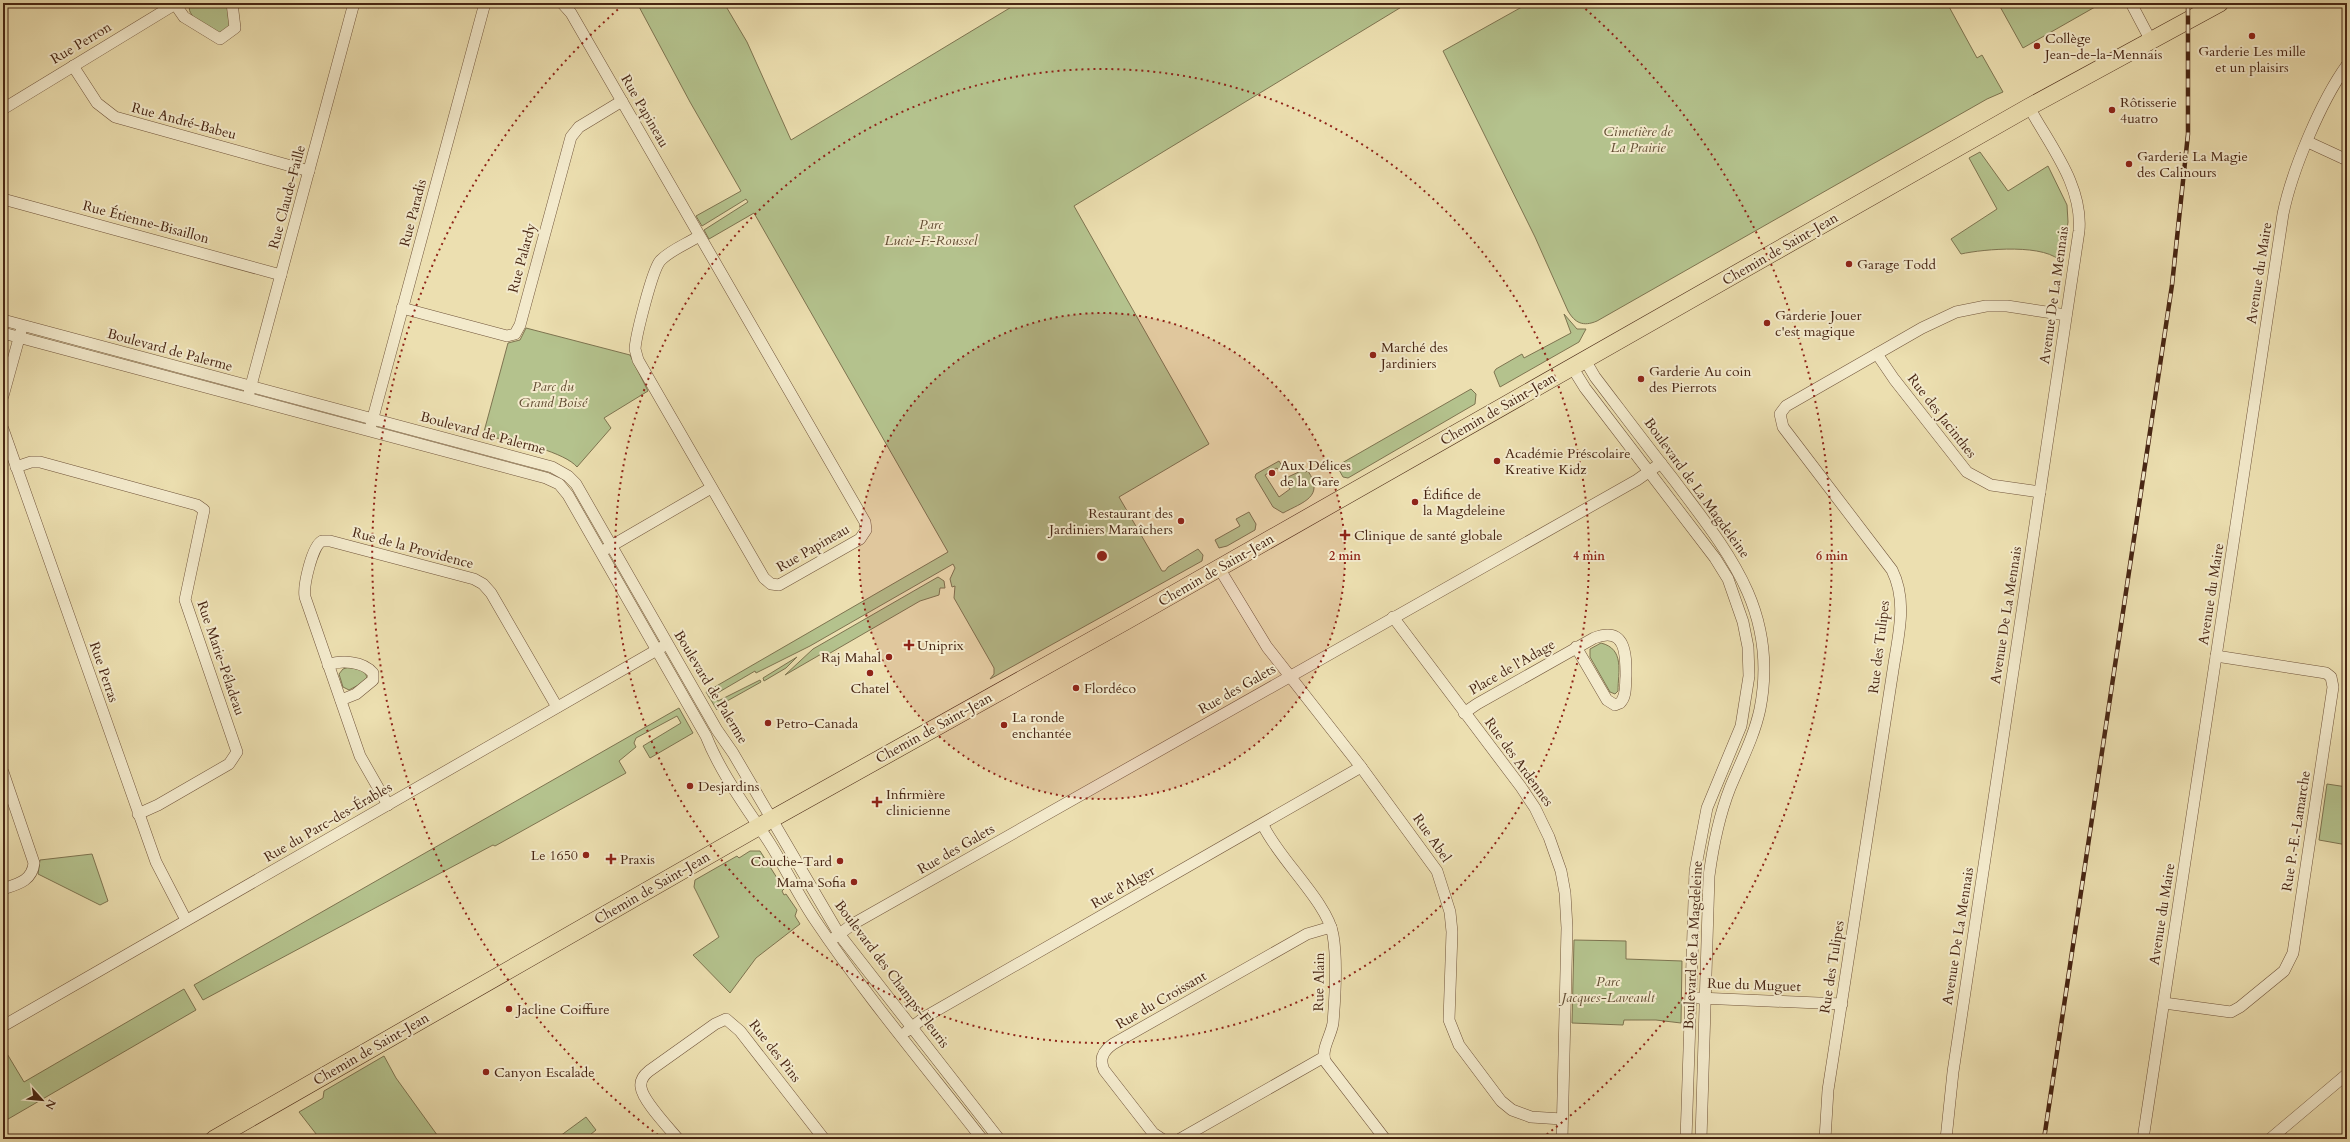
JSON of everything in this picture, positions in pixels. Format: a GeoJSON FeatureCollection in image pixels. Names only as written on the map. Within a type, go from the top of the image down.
{"type":"FeatureCollection","features":[{"type":"Feature","properties":{"kind":"main road","name":"Chemin de Saint-Jean"},"geometry":{"type":"LineString","coordinates":[[214,1139],[765,823],[1219,568],[2029,107],[2220,3]]}},
{"type":"Feature","properties":{"kind":"street","name":"Rue Perron"},"geometry":{"type":"LineString","coordinates":[[3,109],[176,4],[184,17],[220,39],[235,28],[232,3]]}},
{"type":"Feature","properties":{"kind":"street","name":"Rue Claude-Faille"},"geometry":{"type":"LineString","coordinates":[[248,399],[354,3]]}},
{"type":"Feature","properties":{"kind":"street","name":"Rue Paradis"},"geometry":{"type":"LineString","coordinates":[[369,431],[485,3]]}},
{"type":"Feature","properties":{"kind":"street","name":"Rue Papineau"},"geometry":{"type":"LineString","coordinates":[[562,3],[571,13],[865,522],[866,530],[860,539],[783,584],[771,584],[764,578],[638,360],[635,350],[652,282],[659,263],[668,255],[699,236]]}},
{"type":"Feature","properties":{"kind":"street"},"geometry":{"type":"LineString","coordinates":[[2130,3],[2151,41]]}},
{"type":"Feature","properties":{"kind":"street","name":"Avenue du Maire"},"geometry":{"type":"LineString","coordinates":[[2143,1139],[2283,214],[2291,182],[2308,142],[2336,82],[2347,65]]}},
{"type":"Feature","properties":{"kind":"street","name":"Rue André-Babeu"},"geometry":{"type":"LineString","coordinates":[[73,66],[97,103],[115,117],[309,171]]}},
{"type":"Feature","properties":{"kind":"street","name":"Rue Palardy"},"geometry":{"type":"LineString","coordinates":[[402,308],[507,336],[515,334],[520,325],[571,137],[579,127],[622,101]]}},
{"type":"Feature","properties":{"kind":"street","name":"Avenue De La Mennais"},"geometry":{"type":"LineString","coordinates":[[1946,1139],[1953,1072],[2079,231],[2078,205],[2068,177],[2029,107]]}},
{"type":"Feature","properties":{"kind":"street"},"geometry":{"type":"LineString","coordinates":[[2308,142],[2347,160]]}},
{"type":"Feature","properties":{"kind":"street","name":"Rue Étienne-Bisaillon"},"geometry":{"type":"LineString","coordinates":[[3,199],[281,274]]}},
{"type":"Feature","properties":{"kind":"street","name":"Rue des Tulipes"},"geometry":{"type":"LineString","coordinates":[[1826,1139],[1828,1090],[1901,617],[1900,592],[1896,578],[1888,562],[1783,427],[1779,418],[1786,406],[1932,323],[1965,310],[2007,306],[2066,315]]}},
{"type":"Feature","properties":{"kind":"street","name":"Boulevard de Palerme"},"geometry":{"type":"LineString","coordinates":[[3,320],[558,469],[576,484],[667,643],[765,823]]}},
{"type":"Feature","properties":{"kind":"street"},"geometry":{"type":"LineString","coordinates":[[3,396],[22,326]]}},
{"type":"Feature","properties":{"kind":"street","name":"Boulevard de Palerme"},"geometry":{"type":"LineString","coordinates":[[3,333],[554,481],[564,488],[706,736],[737,794],[765,823]]}},
{"type":"Feature","properties":{"kind":"street","name":"Rue des Jacinthes"},"geometry":{"type":"LineString","coordinates":[[1877,354],[1894,379],[1967,472],[1991,485],[2040,492]]}},
{"type":"Feature","properties":{"kind":"street","name":"Boulevard de La Magdeleine"},"geometry":{"type":"LineString","coordinates":[[1579,363],[1595,377],[1726,549],[1743,578],[1756,612],[1763,655],[1762,696],[1755,730],[1724,805],[1711,860],[1708,892],[1701,1139]]}},
{"type":"Feature","properties":{"kind":"street","name":"Boulevard de La Magdeleine"},"geometry":{"type":"LineString","coordinates":[[1579,363],[1585,388],[1715,558],[1730,585],[1744,622],[1749,656],[1747,695],[1741,726],[1707,808],[1694,870],[1686,1139]]}},
{"type":"Feature","properties":{"kind":"street","name":"Rue Perras"},"geometry":{"type":"LineString","coordinates":[[3,429],[159,871],[186,920]]}},
{"type":"Feature","properties":{"kind":"street","name":"Rue Marie-Péladeau"},"geometry":{"type":"LineString","coordinates":[[16,467],[31,462],[40,462],[198,505],[204,510],[185,600],[236,752],[229,764],[158,805],[138,814]]}},
{"type":"Feature","properties":{"kind":"street","name":"Rue des Galets"},"geometry":{"type":"LineString","coordinates":[[829,941],[1393,617],[1649,472],[1660,463]]}},
{"type":"Feature","properties":{"kind":"street"},"geometry":{"type":"LineString","coordinates":[[601,552],[711,488]]}},
{"type":"Feature","properties":{"kind":"street","name":"Rue de la Providence"},"geometry":{"type":"LineString","coordinates":[[388,805],[360,756],[304,594],[315,549],[324,540],[474,579],[483,584],[491,593],[557,708]]}},
{"type":"Feature","properties":{"kind":"street","name":"Rue Abel"},"geometry":{"type":"LineString","coordinates":[[1219,568],[1255,630],[1361,767],[1437,871],[1445,890],[1451,922],[1449,1011],[1454,1038],[1506,1106],[1518,1113],[1531,1117],[1562,1120]]}},
{"type":"Feature","properties":{"kind":"street","name":"Rue des Ardennes"},"geometry":{"type":"LineString","coordinates":[[1393,617],[1532,803],[1547,832],[1561,871],[1565,894],[1567,928],[1562,1139]]}},
{"type":"Feature","properties":{"kind":"street","name":"Place de l'Adage"},"geometry":{"type":"LineString","coordinates":[[1464,713],[1576,647],[1604,635],[1614,636],[1623,644],[1626,655],[1625,691],[1620,703],[1615,706],[1607,700],[1576,647]]}},
{"type":"Feature","properties":{"kind":"street","name":"Rue du Parc-des-Érables"},"geometry":{"type":"LineString","coordinates":[[3,1026],[557,708],[667,643]]}},
{"type":"Feature","properties":{"kind":"street","name":"Rue P.-E.-Lamarche"},"geometry":{"type":"LineString","coordinates":[[2164,1003],[2231,1012],[2240,1007],[2288,966],[2293,953],[2334,687],[2331,677],[2326,673],[2216,656]]}},
{"type":"Feature","properties":{"kind":"street"},"geometry":{"type":"LineString","coordinates":[[328,665],[345,662],[367,667],[373,673],[373,680],[367,687],[341,700]]}},
{"type":"Feature","properties":{"kind":"street"},"geometry":{"type":"LineString","coordinates":[[1728,757],[1741,763]]}},
{"type":"Feature","properties":{"kind":"street","name":"Rue d'Alger"},"geometry":{"type":"LineString","coordinates":[[902,1036],[925,1017],[1263,825],[1361,767]]}},
{"type":"Feature","properties":{"kind":"street"},"geometry":{"type":"LineString","coordinates":[[3,772],[34,863],[31,873],[24,881],[3,889]]}},
{"type":"Feature","properties":{"kind":"street","name":"Boulevard des Champs-Fleuris"},"geometry":{"type":"LineString","coordinates":[[765,823],[839,934],[999,1139]]}},
{"type":"Feature","properties":{"kind":"street","name":"Boulevard des Champs-Fleuris"},"geometry":{"type":"LineString","coordinates":[[765,823],[802,900],[829,941],[982,1139]]}},
{"type":"Feature","properties":{"kind":"street","name":"Rue Alain"},"geometry":{"type":"LineString","coordinates":[[1263,825],[1272,842],[1317,903],[1331,927],[1334,947],[1333,1018],[1324,1058]]}},
{"type":"Feature","properties":{"kind":"street","name":"Rue du Croissant"},"geometry":{"type":"LineString","coordinates":[[1162,1139],[1153,1133],[1104,1070],[1101,1061],[1104,1052],[1113,1044],[1307,934],[1331,927]]}},
{"type":"Feature","properties":{"kind":"street","name":"Rue du Muguet"},"geometry":{"type":"LineString","coordinates":[[1690,998],[1842,1004]]}},
{"type":"Feature","properties":{"kind":"street","name":"Rue des Pins"},"geometry":{"type":"LineString","coordinates":[[678,1139],[641,1090],[642,1079],[649,1071],[715,1024],[726,1019],[740,1030],[824,1139]]}},
{"type":"Feature","properties":{"kind":"street"},"geometry":{"type":"LineString","coordinates":[[1180,1139],[1324,1058],[1385,1139]]}},
{"type":"Feature","properties":{"kind":"street"},"geometry":{"type":"LineString","coordinates":[[2270,1139],[2347,1074]]}},
{"type":"Feature","properties":{"kind":"green space"},"geometry":{"type":"Polygon","coordinates":[[[191,3],[227,3],[230,25],[220,34],[199,21],[190,13],[189,8],[191,3]]]}},
{"type":"Feature","properties":{"kind":"green space","name":"Parc Lucie-F.-Roussel"},"geometry":{"type":"Polygon","coordinates":[[[637,3],[724,3],[747,42],[791,140],[1018,3],[1408,3],[1074,206],[1209,444],[1119,497],[1162,571],[1165,571],[1168,567],[1198,549],[1203,555],[1202,561],[990,679],[994,674],[994,668],[954,598],[955,586],[952,587],[950,579],[955,568],[953,564],[810,646],[756,673],[755,671],[714,695],[718,701],[760,680],[761,682],[720,705],[717,710],[706,692],[948,552],[754,213],[709,239],[704,230],[748,202],[746,199],[702,226],[696,216],[741,191],[690,102],[637,3]]]}},
{"type":"Feature","properties":{"kind":"green space","name":"Cimetière de La Prairie"},"geometry":{"type":"Polygon","coordinates":[[[1529,3],[1947,3],[1977,58],[1982,55],[2003,92],[1987,99],[1597,321],[1584,324],[1577,321],[1568,311],[1535,237],[1443,51],[1529,3]]]}},
{"type":"Feature","properties":{"kind":"green space"},"geometry":{"type":"Polygon","coordinates":[[[1998,3],[2102,3],[2023,48],[1998,3]]]}},
{"type":"Feature","properties":{"kind":"green space"},"geometry":{"type":"Polygon","coordinates":[[[1980,152],[2008,191],[2048,166],[2067,205],[2068,222],[2062,263],[2055,257],[2043,252],[2030,250],[1999,249],[1961,254],[1951,239],[1997,209],[1969,158],[1980,152]]]}},
{"type":"Feature","properties":{"kind":"green space"},"geometry":{"type":"Polygon","coordinates":[[[1564,314],[1577,329],[1586,329],[1579,342],[1500,387],[1494,372],[1496,369],[1522,354],[1524,358],[1571,333],[1564,314]]]}},
{"type":"Feature","properties":{"kind":"green space","name":"Parc du Grand Boisé"},"geometry":{"type":"Polygon","coordinates":[[[526,328],[630,355],[648,391],[604,418],[611,428],[577,467],[571,462],[552,452],[527,444],[504,439],[482,439],[508,343],[520,340],[526,328]]]}},
{"type":"Feature","properties":{"kind":"green space"},"geometry":{"type":"Polygon","coordinates":[[[1471,389],[1476,394],[1475,404],[1348,478],[1343,477],[1338,468],[1342,463],[1471,389]]]}},
{"type":"Feature","properties":{"kind":"green space"},"geometry":{"type":"Polygon","coordinates":[[[1279,461],[1284,469],[1280,472],[1277,468],[1265,475],[1279,497],[1290,489],[1284,479],[1286,480],[1288,477],[1303,470],[1305,472],[1308,471],[1313,480],[1314,487],[1313,493],[1309,498],[1283,513],[1273,507],[1255,477],[1256,474],[1279,461]]]}},
{"type":"Feature","properties":{"kind":"green space"},"geometry":{"type":"Polygon","coordinates":[[[1249,512],[1256,524],[1255,530],[1227,546],[1219,548],[1215,540],[1240,526],[1236,519],[1249,512]]]}},
{"type":"Feature","properties":{"kind":"green space"},"geometry":{"type":"Polygon","coordinates":[[[938,577],[944,581],[945,588],[940,588],[939,595],[920,601],[825,656],[823,653],[785,675],[813,649],[938,577]]]}},
{"type":"Feature","properties":{"kind":"green space"},"geometry":{"type":"Polygon","coordinates":[[[1601,643],[1614,650],[1617,656],[1619,669],[1618,691],[1615,694],[1610,692],[1590,657],[1590,649],[1601,643]]]}},
{"type":"Feature","properties":{"kind":"green space"},"geometry":{"type":"Polygon","coordinates":[[[797,657],[786,668],[764,681],[763,678],[797,657]]]}},
{"type":"Feature","properties":{"kind":"green space"},"geometry":{"type":"Polygon","coordinates":[[[349,667],[364,671],[367,677],[366,681],[349,690],[343,687],[339,674],[343,669],[349,667]]]}},
{"type":"Feature","properties":{"kind":"green space"},"geometry":{"type":"Polygon","coordinates":[[[679,708],[693,733],[650,758],[643,746],[681,723],[677,716],[636,738],[634,743],[636,747],[619,761],[626,773],[495,846],[493,845],[203,1000],[194,985],[679,708]]]}},
{"type":"Feature","properties":{"kind":"green space"},"geometry":{"type":"Polygon","coordinates":[[[2327,784],[2347,787],[2347,845],[2319,840],[2327,784]]]}},
{"type":"Feature","properties":{"kind":"green space"},"geometry":{"type":"Polygon","coordinates":[[[750,851],[760,851],[784,889],[782,891],[784,895],[786,894],[797,910],[795,916],[800,924],[756,958],[730,993],[693,955],[719,937],[694,887],[695,880],[737,856],[739,858],[750,851]]]}},
{"type":"Feature","properties":{"kind":"green space"},"geometry":{"type":"Polygon","coordinates":[[[92,854],[108,901],[100,905],[38,874],[40,860],[92,854]]]}},
{"type":"Feature","properties":{"kind":"green space","name":"Parc Jacques-Laveault"},"geometry":{"type":"Polygon","coordinates":[[[1574,940],[1626,941],[1626,959],[1682,961],[1681,1023],[1656,1020],[1624,1020],[1623,1025],[1572,1023],[1574,940]]]}},
{"type":"Feature","properties":{"kind":"green space"},"geometry":{"type":"Polygon","coordinates":[[[184,989],[196,1010],[3,1122],[3,1047],[24,1082],[184,989]]]}},
{"type":"Feature","properties":{"kind":"green space"},"geometry":{"type":"Polygon","coordinates":[[[384,1056],[396,1078],[440,1139],[320,1139],[299,1112],[323,1098],[324,1091],[384,1056]]]}},
{"type":"Feature","properties":{"kind":"green space"},"geometry":{"type":"Polygon","coordinates":[[[586,1117],[596,1130],[585,1139],[556,1139],[586,1117]]]}},
{"type":"Feature","properties":{"kind":"railway"},"geometry":{"type":"LineString","coordinates":[[2044,1139],[2172,285],[2188,134],[2188,3]]}},
{"type":"Feature","properties":{"kind":"place","name":"Garderie Les mille et un plaisirs"},"geometry":{"type":"Point","coordinates":[2252,36]}},
{"type":"Feature","properties":{"kind":"place","name":"Collège Jean-de-la-Mennais"},"geometry":{"type":"Point","coordinates":[2037,46]}},
{"type":"Feature","properties":{"kind":"place","name":"Rôtisserie 4uatro"},"geometry":{"type":"Point","coordinates":[2112,110]}},
{"type":"Feature","properties":{"kind":"place","name":"Garderie La Magie des Calinours"},"geometry":{"type":"Point","coordinates":[2129,164]}},
{"type":"Feature","properties":{"kind":"place","name":"Garage Todd"},"geometry":{"type":"Point","coordinates":[1849,264]}},
{"type":"Feature","properties":{"kind":"place","name":"Garderie Jouer c'est magique"},"geometry":{"type":"Point","coordinates":[1767,323]}},
{"type":"Feature","properties":{"kind":"place","name":"Marché des Jardiniers"},"geometry":{"type":"Point","coordinates":[1373,355]}},
{"type":"Feature","properties":{"kind":"place","name":"Garderie Au coin des Pierrots"},"geometry":{"type":"Point","coordinates":[1641,379]}},
{"type":"Feature","properties":{"kind":"place","name":"Académie Préscolaire Kreative Kidz"},"geometry":{"type":"Point","coordinates":[1497,461]}},
{"type":"Feature","properties":{"kind":"place","name":"Aux Délices de la Gare"},"geometry":{"type":"Point","coordinates":[1272,473]}},
{"type":"Feature","properties":{"kind":"place","name":"Édifice de la Magdeleine"},"geometry":{"type":"Point","coordinates":[1415,502]}},
{"type":"Feature","properties":{"kind":"place","name":"Restaurant des Jardiniers Maraîchers"},"geometry":{"type":"Point","coordinates":[1181,521]}},
{"type":"Feature","properties":{"kind":"place","name":"Clinique de santé globale"},"geometry":{"type":"Point","coordinates":[1345,535]}},
{"type":"Feature","properties":{"kind":"place","name":"Uniprix"},"geometry":{"type":"Point","coordinates":[909,645]}},
{"type":"Feature","properties":{"kind":"place","name":"Raj Mahal"},"geometry":{"type":"Point","coordinates":[889,657]}},
{"type":"Feature","properties":{"kind":"place","name":"Chatel"},"geometry":{"type":"Point","coordinates":[870,673]}},
{"type":"Feature","properties":{"kind":"place","name":"Flordéco"},"geometry":{"type":"Point","coordinates":[1076,688]}},
{"type":"Feature","properties":{"kind":"place","name":"Petro-Canada"},"geometry":{"type":"Point","coordinates":[768,723]}},
{"type":"Feature","properties":{"kind":"place","name":"La ronde enchantée"},"geometry":{"type":"Point","coordinates":[1004,725]}},
{"type":"Feature","properties":{"kind":"place","name":"Desjardins"},"geometry":{"type":"Point","coordinates":[690,786]}},
{"type":"Feature","properties":{"kind":"place","name":"Infirmière clinicienne"},"geometry":{"type":"Point","coordinates":[877,802]}},
{"type":"Feature","properties":{"kind":"place","name":"Le 1650"},"geometry":{"type":"Point","coordinates":[586,855]}},
{"type":"Feature","properties":{"kind":"place","name":"Praxis"},"geometry":{"type":"Point","coordinates":[611,859]}},
{"type":"Feature","properties":{"kind":"place","name":"Couche-Tard"},"geometry":{"type":"Point","coordinates":[840,861]}},
{"type":"Feature","properties":{"kind":"place","name":"Mama Sofia"},"geometry":{"type":"Point","coordinates":[854,882]}},
{"type":"Feature","properties":{"kind":"place","name":"Jacline Coiffure"},"geometry":{"type":"Point","coordinates":[509,1009]}},
{"type":"Feature","properties":{"kind":"place","name":"Canyon Escalade"},"geometry":{"type":"Point","coordinates":[486,1072]}}]}
